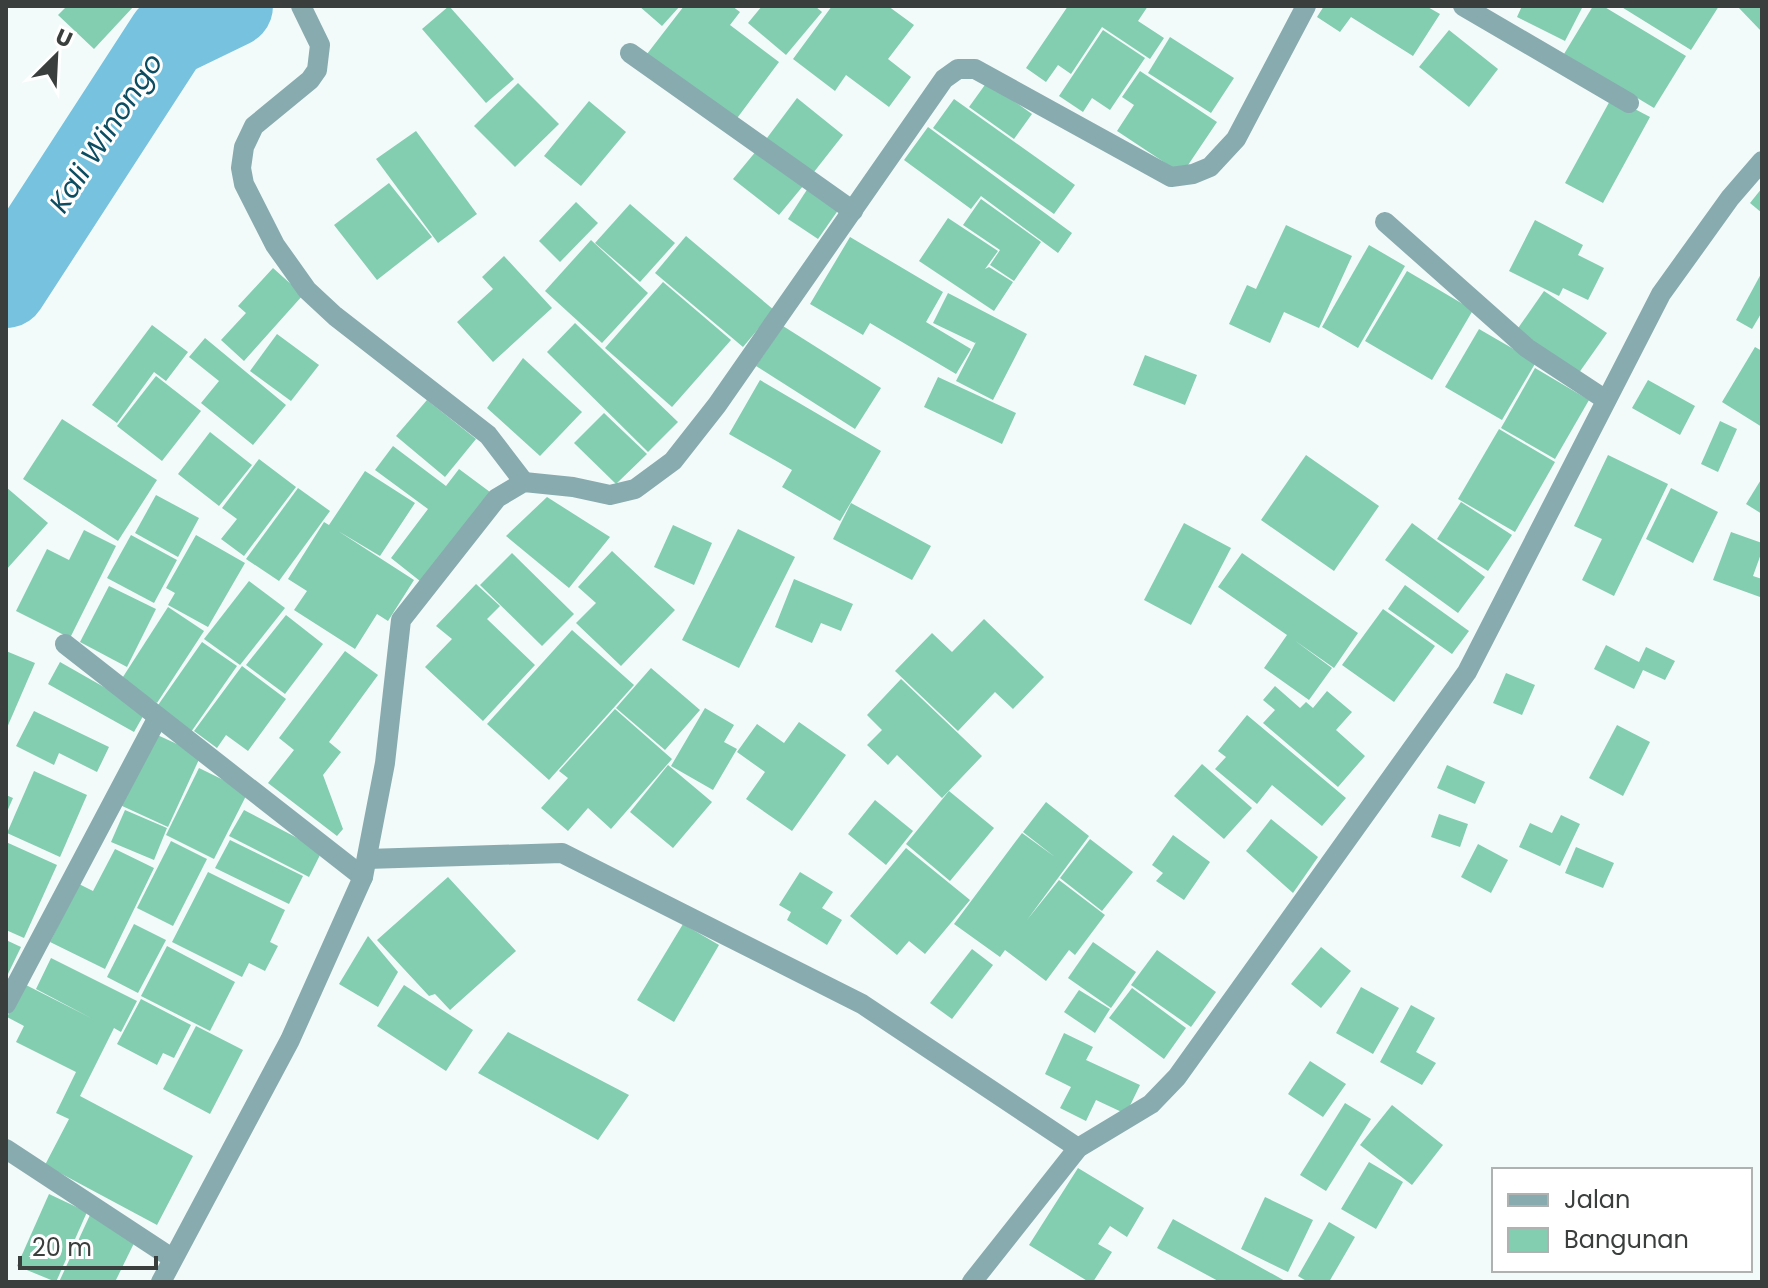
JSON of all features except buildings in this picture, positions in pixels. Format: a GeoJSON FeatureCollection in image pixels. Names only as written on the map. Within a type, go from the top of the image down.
{"type":"FeatureCollection","features":[{"type":"Feature","properties":{"kind":"street"},"geometry":{"type":"LineString","coordinates":[[301,6],[320,45],[317,70],[310,80],[254,126],[244,147],[241,168],[244,184],[275,245],[307,290],[335,316],[488,435],[524,482]]}},
{"type":"Feature","properties":{"kind":"street"},"geometry":{"type":"LineString","coordinates":[[161,1282],[290,1040],[365,868],[385,763],[401,620],[497,498],[524,482],[610,495],[635,489],[673,461],[717,405],[944,79],[958,69],[975,69],[1171,177],[1193,174],[1210,167],[1236,139],[1306,6]]}},
{"type":"Feature","properties":{"kind":"street"},"geometry":{"type":"LineString","coordinates":[[1463,6],[1629,103]]}},
{"type":"Feature","properties":{"kind":"street"},"geometry":{"type":"LineString","coordinates":[[630,53],[853,211]]}},
{"type":"Feature","properties":{"kind":"street"},"geometry":{"type":"LineString","coordinates":[[972,1282],[1078,1148],[1151,1104],[1177,1077],[1467,672],[1661,294],[1730,198],[1762,161]]}},
{"type":"Feature","properties":{"kind":"street"},"geometry":{"type":"LineString","coordinates":[[1385,222],[1527,348],[1606,400]]}},
{"type":"Feature","properties":{"kind":"street"},"geometry":{"type":"LineString","coordinates":[[65,644],[158,717],[365,868],[562,853],[862,1004],[1078,1148]]}},
{"type":"Feature","properties":{"kind":"street"},"geometry":{"type":"LineString","coordinates":[[6,1004],[158,717]]}},
{"type":"Feature","properties":{"kind":"street"},"geometry":{"type":"LineString","coordinates":[[6,1149],[172,1258]]}},
{"type":"Feature","properties":{"kind":"waterway","name":"Kali Winongo"},"geometry":{"type":"LineString","coordinates":[[6,287],[168,37],[232,6]]}}]}
